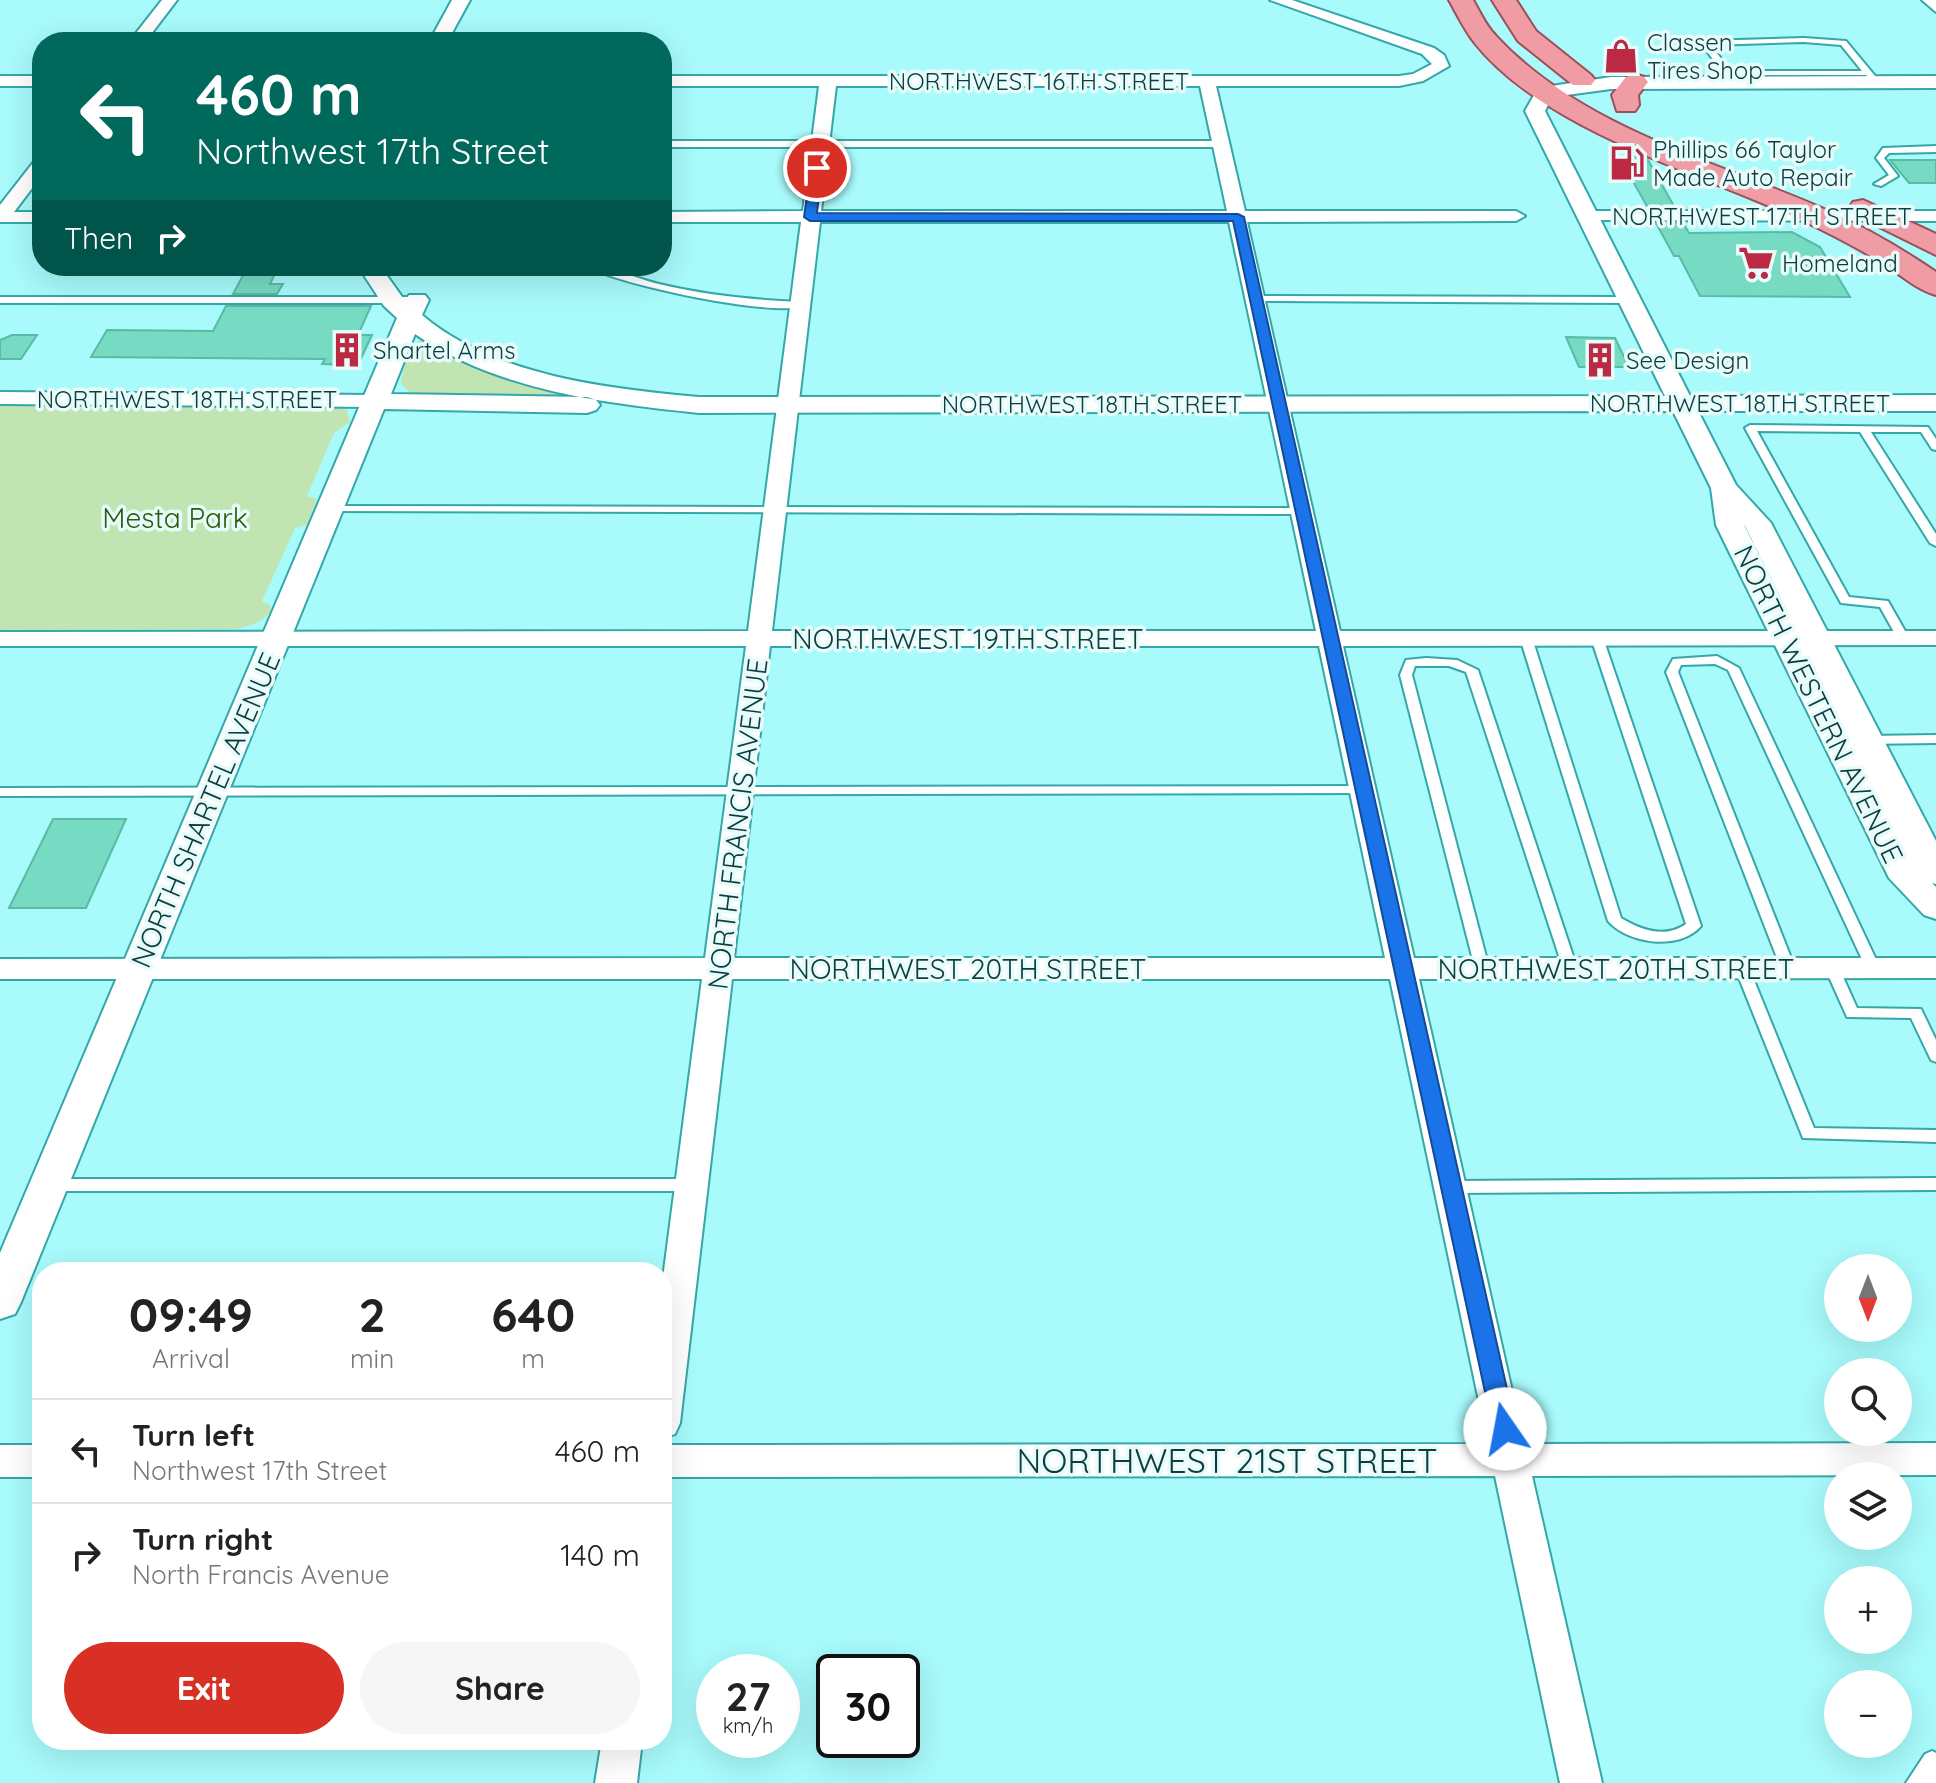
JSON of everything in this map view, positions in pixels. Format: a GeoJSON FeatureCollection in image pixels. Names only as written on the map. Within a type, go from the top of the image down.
{"type":"FeatureCollection","features":[{"type":"Feature","properties":{"kind":"main road"},"geometry":{"type":"LineString","coordinates":[[1461,0],[1478,32],[1540,102],[1815,216],[1896,259],[1936,286]]}},
{"type":"Feature","properties":{"kind":"main road"},"geometry":{"type":"LineString","coordinates":[[1504,0],[1527,36],[1590,86],[1631,94],[1670,128]]}},
{"type":"Feature","properties":{"kind":"main road"},"geometry":{"type":"LineString","coordinates":[[1729,152],[1880,216],[1936,246]]}},
{"type":"Feature","properties":{"kind":"street"},"geometry":{"type":"LineString","coordinates":[[145,32],[170,0]]}},
{"type":"Feature","properties":{"kind":"street"},"geometry":{"type":"LineString","coordinates":[[443,32],[461,0]]}},
{"type":"Feature","properties":{"kind":"street"},"geometry":{"type":"LineString","coordinates":[[463,32],[479,0]]}},
{"type":"Feature","properties":{"kind":"street","name":"NORTHWEST 16TH STREET"},"geometry":{"type":"LineString","coordinates":[[672,81],[1417,78],[1441,66],[1434,54],[1277,0]]}},
{"type":"Feature","properties":{"kind":"street"},"geometry":{"type":"LineString","coordinates":[[1929,0],[1936,7]]}},
{"type":"Feature","properties":{"kind":"street"},"geometry":{"type":"LineString","coordinates":[[1631,94],[1730,78],[1873,78],[1936,82]]}},
{"type":"Feature","properties":{"kind":"street"},"geometry":{"type":"LineString","coordinates":[[0,81],[32,81]]}},
{"type":"Feature","properties":{"kind":"street","name":"NORTH FRANCIS AVENUE"},"geometry":{"type":"LineString","coordinates":[[672,1344],[828,81]]}},
{"type":"Feature","properties":{"kind":"street"},"geometry":{"type":"LineString","coordinates":[[1207,81],[1581,1783]]}},
{"type":"Feature","properties":{"kind":"street"},"geometry":{"type":"LineString","coordinates":[[1540,102],[1590,86]]}},
{"type":"Feature","properties":{"kind":"street","name":"NORTH WESTERN AVENUE"},"geometry":{"type":"LineString","coordinates":[[1540,102],[1588,216],[1724,488],[1730,525],[1801,638],[1852,740],[1906,878],[1936,907]]}},
{"type":"Feature","properties":{"kind":"street"},"geometry":{"type":"LineString","coordinates":[[0,217],[32,176]]}},
{"type":"Feature","properties":{"kind":"street"},"geometry":{"type":"LineString","coordinates":[[672,217],[1516,216]]}},
{"type":"Feature","properties":{"kind":"street","name":"NORTHWEST 17TH STREET"},"geometry":{"type":"LineString","coordinates":[[1588,216],[1936,216]]}},
{"type":"Feature","properties":{"kind":"street"},"geometry":{"type":"LineString","coordinates":[[0,217],[32,217]]}},
{"type":"Feature","properties":{"kind":"street"},"geometry":{"type":"LineString","coordinates":[[378,276],[405,306]]}},
{"type":"Feature","properties":{"kind":"street"},"geometry":{"type":"LineString","coordinates":[[396,276],[405,306]]}},
{"type":"Feature","properties":{"kind":"street","name":"NORTHWEST 18TH STREET"},"geometry":{"type":"LineString","coordinates":[[405,306],[448,343],[481,358],[557,384],[624,398],[699,405],[788,397]]}},
{"type":"Feature","properties":{"kind":"street","name":"NORTHWEST 18TH STREET"},"geometry":{"type":"LineString","coordinates":[[405,306],[439,317],[525,358],[592,376],[677,388],[788,397],[1832,396],[1936,403]]}},
{"type":"Feature","properties":{"kind":"street","name":"NORTH SHARTEL AVENUE"},"geometry":{"type":"LineString","coordinates":[[0,1302],[375,401],[405,306]]}},
{"type":"Feature","properties":{"kind":"street","name":"NORTHWEST 18TH STREET"},"geometry":{"type":"LineString","coordinates":[[1832,396],[1936,387]]}},
{"type":"Feature","properties":{"kind":"street","name":"NORTHWEST 18TH STREET"},"geometry":{"type":"LineString","coordinates":[[0,398],[375,401]]}},
{"type":"Feature","properties":{"kind":"street"},"geometry":{"type":"LineString","coordinates":[[375,401],[699,405]]}},
{"type":"Feature","properties":{"kind":"street","name":"NORTHWEST 19TH STREET"},"geometry":{"type":"LineString","coordinates":[[0,639],[1936,638]]}},
{"type":"Feature","properties":{"kind":"street","name":"NORTH WESTERN AVENUE"},"geometry":{"type":"LineString","coordinates":[[1852,740],[1936,873]]}},
{"type":"Feature","properties":{"kind":"street","name":"NORTHWEST 20TH STREET"},"geometry":{"type":"LineString","coordinates":[[0,969],[1936,968]]}},
{"type":"Feature","properties":{"kind":"street","name":"NORTHWEST 21ST STREET"},"geometry":{"type":"LineString","coordinates":[[672,1461],[1936,1459]]}},
{"type":"Feature","properties":{"kind":"street"},"geometry":{"type":"LineString","coordinates":[[0,1461],[32,1461]]}},
{"type":"Feature","properties":{"kind":"street"},"geometry":{"type":"LineString","coordinates":[[616,1783],[621,1750]]}},
{"type":"Feature","properties":{"kind":"lane"},"geometry":{"type":"LineString","coordinates":[[1730,78],[1705,43],[1839,42],[1847,46],[1873,78]]}},
{"type":"Feature","properties":{"kind":"lane"},"geometry":{"type":"LineString","coordinates":[[672,144],[1223,144]]}},
{"type":"Feature","properties":{"kind":"lane"},"geometry":{"type":"LineString","coordinates":[[1878,184],[1894,176],[1880,158],[1886,150],[1936,149]]}},
{"type":"Feature","properties":{"kind":"lane"},"geometry":{"type":"LineString","coordinates":[[616,276],[771,305],[800,305]]}},
{"type":"Feature","properties":{"kind":"lane"},"geometry":{"type":"LineString","coordinates":[[1256,299],[1630,300]]}},
{"type":"Feature","properties":{"kind":"lane"},"geometry":{"type":"LineString","coordinates":[[0,300],[405,306]]}},
{"type":"Feature","properties":{"kind":"lane"},"geometry":{"type":"LineString","coordinates":[[1903,638],[1884,604],[1845,600],[1750,428],[1924,429],[1936,447]]}},
{"type":"Feature","properties":{"kind":"lane"},"geometry":{"type":"LineString","coordinates":[[1864,429],[1936,543]]}},
{"type":"Feature","properties":{"kind":"lane"},"geometry":{"type":"LineString","coordinates":[[330,509],[1302,511]]}},
{"type":"Feature","properties":{"kind":"lane"},"geometry":{"type":"LineString","coordinates":[[1526,638],[1615,921],[1632,932],[1658,937],[1684,935],[1694,926],[1597,638]]}},
{"type":"Feature","properties":{"kind":"lane"},"geometry":{"type":"LineString","coordinates":[[1482,968],[1406,675],[1410,663],[1436,660],[1460,663],[1472,670],[1570,968]]}},
{"type":"Feature","properties":{"kind":"lane"},"geometry":{"type":"LineString","coordinates":[[1788,968],[1672,672],[1677,662],[1717,660],[1733,668],[1873,968]]}},
{"type":"Feature","properties":{"kind":"lane"},"geometry":{"type":"LineString","coordinates":[[1852,740],[1936,739]]}},
{"type":"Feature","properties":{"kind":"lane"},"geometry":{"type":"LineString","coordinates":[[0,792],[1363,790]]}},
{"type":"Feature","properties":{"kind":"lane"},"geometry":{"type":"LineString","coordinates":[[1742,968],[1809,1134],[1936,1136]]}},
{"type":"Feature","properties":{"kind":"lane"},"geometry":{"type":"LineString","coordinates":[[1832,968],[1852,1013],[1916,1013],[1936,1056]]}},
{"type":"Feature","properties":{"kind":"lane"},"geometry":{"type":"LineString","coordinates":[[1451,1187],[1936,1184]]}},
{"type":"Feature","properties":{"kind":"lane"},"geometry":{"type":"LineString","coordinates":[[49,1185],[692,1185]]}},
{"type":"Feature","properties":{"kind":"lane"},"geometry":{"type":"LineString","coordinates":[[1922,1783],[1935,1766]]}},
{"type":"Feature","properties":{"kind":"lane"},"geometry":{"type":"LineString","coordinates":[[1934,1783],[1935,1766]]}},
{"type":"Feature","properties":{"kind":"green space"},"geometry":{"type":"Polygon","coordinates":[[[422,339],[510,379],[571,394],[572,397],[423,397],[410,393],[401,383],[403,371],[410,352],[422,339]]]}},
{"type":"Feature","properties":{"kind":"green space","name":"Mesta Park"},"geometry":{"type":"Polygon","coordinates":[[[326,404],[347,410],[350,422],[334,433],[307,496],[317,499],[307,525],[295,528],[262,601],[270,605],[271,610],[260,621],[235,629],[0,630],[0,405],[326,404]]]}},
{"type":"Feature","properties":{"kind":"building"},"geometry":{"type":"Polygon","coordinates":[[[1638,155],[1648,160],[1675,208],[1648,208],[1622,162],[1638,155]]]}},
{"type":"Feature","properties":{"kind":"building"},"geometry":{"type":"Polygon","coordinates":[[[1890,160],[1936,160],[1936,183],[1909,183],[1890,160]]]}},
{"type":"Feature","properties":{"kind":"building","name":"Homeland"},"geometry":{"type":"Polygon","coordinates":[[[1656,223],[1683,223],[1689,233],[1792,232],[1820,247],[1850,297],[1700,296],[1679,256],[1674,256],[1656,223]]]}},
{"type":"Feature","properties":{"kind":"building"},"geometry":{"type":"Polygon","coordinates":[[[243,276],[274,276],[270,284],[283,284],[277,294],[233,294],[243,276]]]}},
{"type":"Feature","properties":{"kind":"building"},"geometry":{"type":"Polygon","coordinates":[[[226,306],[371,306],[358,335],[372,335],[358,365],[322,364],[325,359],[91,357],[107,330],[213,331],[226,306]]]}},
{"type":"Feature","properties":{"kind":"building"},"geometry":{"type":"Polygon","coordinates":[[[12,335],[37,335],[21,359],[0,359],[0,340],[12,335]]]}},
{"type":"Feature","properties":{"kind":"building","name":"See Design"},"geometry":{"type":"Polygon","coordinates":[[[1566,337],[1615,338],[1629,367],[1579,367],[1566,337]]]}},
{"type":"Feature","properties":{"kind":"building"},"geometry":{"type":"Polygon","coordinates":[[[53,819],[126,819],[86,908],[9,908],[53,819]]]}},
{"type":"Feature","properties":{"kind":"place","name":"Classen Tires Shop"},"geometry":{"type":"Point","coordinates":[1621,56]}},
{"type":"Feature","properties":{"kind":"place","name":"Phillips 66 Taylor Made Auto Repair"},"geometry":{"type":"Point","coordinates":[1627,163]}},
{"type":"Feature","properties":{"kind":"place","name":"Homeland"},"geometry":{"type":"Point","coordinates":[1756,263]}},
{"type":"Feature","properties":{"kind":"place","name":"Shartel Arms"},"geometry":{"type":"Point","coordinates":[347,350]}},
{"type":"Feature","properties":{"kind":"place","name":"See Design"},"geometry":{"type":"Point","coordinates":[1600,360]}},
{"type":"Feature","properties":{"kind":"route"},"geometry":{"type":"LineString","coordinates":[[817,168],[810,217],[1238,217],[1505,1429]]}}]}
